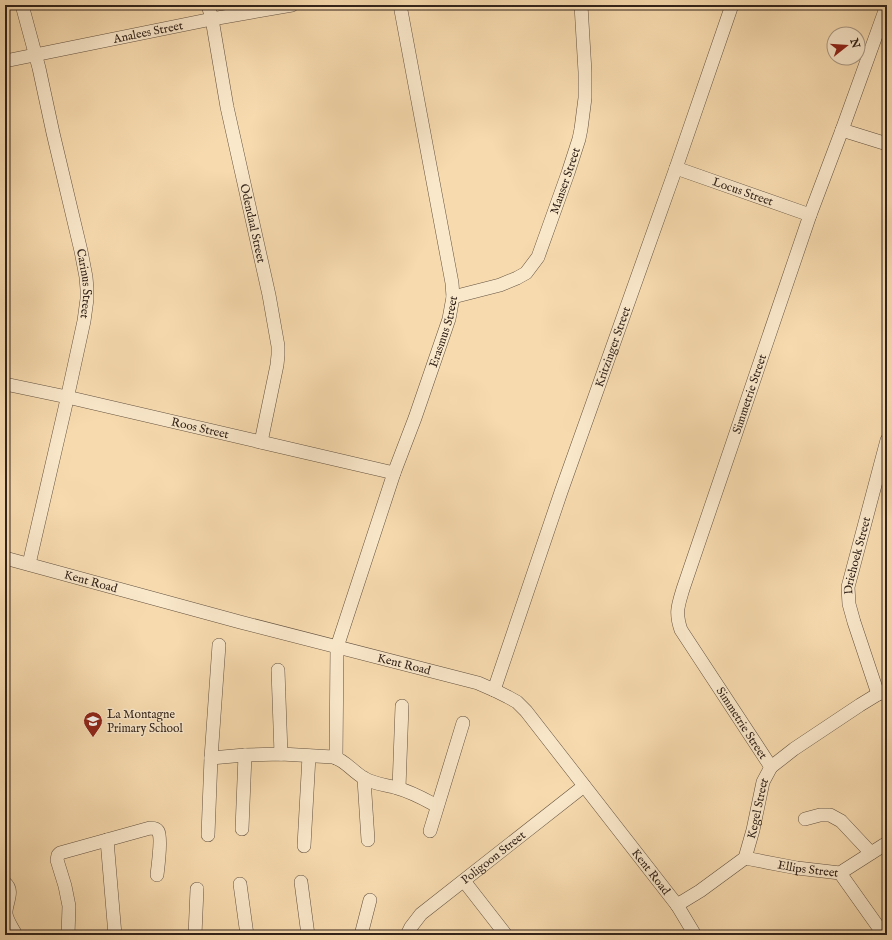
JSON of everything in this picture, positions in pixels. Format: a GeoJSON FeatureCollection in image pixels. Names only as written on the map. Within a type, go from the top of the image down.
{"type":"FeatureCollection","features":[{"type":"Feature","properties":{"kind":"street","name":"Carinus Street"},"geometry":{"type":"LineString","coordinates":[[22,5],[36,55],[86,277],[87,299],[84,321],[29,564]]}},
{"type":"Feature","properties":{"kind":"street","name":"Odendaal Street"},"geometry":{"type":"LineString","coordinates":[[208,5],[212,19],[227,107],[269,296],[278,346],[277,365],[261,442]]}},
{"type":"Feature","properties":{"kind":"street","name":"Analees Street"},"geometry":{"type":"LineString","coordinates":[[5,61],[212,19],[292,5]]}},
{"type":"Feature","properties":{"kind":"street","name":"Erasmus Street"},"geometry":{"type":"LineString","coordinates":[[336,758],[337,647],[394,473],[444,335],[449,319],[453,296],[452,283],[400,5]]}},
{"type":"Feature","properties":{"kind":"street","name":"Manser Street"},"geometry":{"type":"LineString","coordinates":[[453,296],[500,285],[518,278],[526,273],[538,257],[568,173],[581,129],[585,98],[582,5]]}},
{"type":"Feature","properties":{"kind":"street","name":"Kritzinger Street"},"geometry":{"type":"LineString","coordinates":[[494,690],[564,484],[732,5]]}},
{"type":"Feature","properties":{"kind":"street","name":"Simmetrie Street"},"geometry":{"type":"LineString","coordinates":[[771,767],[681,630],[677,612],[683,589],[810,215],[886,7]]}},
{"type":"Feature","properties":{"kind":"street"},"geometry":{"type":"LineString","coordinates":[[842,130],[887,144]]}},
{"type":"Feature","properties":{"kind":"street","name":"Locus Street"},"geometry":{"type":"LineString","coordinates":[[676,168],[810,215]]}},
{"type":"Feature","properties":{"kind":"street","name":"Roos Street"},"geometry":{"type":"LineString","coordinates":[[5,384],[394,473]]}},
{"type":"Feature","properties":{"kind":"street","name":"Driehoek Street"},"geometry":{"type":"LineString","coordinates":[[882,693],[854,622],[849,604],[848,587],[887,440]]}},
{"type":"Feature","properties":{"kind":"street","name":"Kent Road"},"geometry":{"type":"LineString","coordinates":[[5,558],[240,622],[478,683],[517,702],[526,710],[677,905],[695,935]]}},
{"type":"Feature","properties":{"kind":"street"},"geometry":{"type":"LineString","coordinates":[[208,835],[211,758],[219,645]]}},
{"type":"Feature","properties":{"kind":"street"},"geometry":{"type":"LineString","coordinates":[[278,670],[281,754]]}},
{"type":"Feature","properties":{"kind":"street","name":"Kegel Street"},"geometry":{"type":"LineString","coordinates":[[745,858],[753,830],[763,782],[771,767],[816,734],[860,705],[882,693]]}},
{"type":"Feature","properties":{"kind":"street"},"geometry":{"type":"LineString","coordinates":[[399,788],[402,706]]}},
{"type":"Feature","properties":{"kind":"street"},"geometry":{"type":"LineString","coordinates":[[430,831],[463,723]]}},
{"type":"Feature","properties":{"kind":"street"},"geometry":{"type":"LineString","coordinates":[[211,758],[281,754],[336,758],[364,779],[399,788],[418,795],[437,806]]}},
{"type":"Feature","properties":{"kind":"street"},"geometry":{"type":"LineString","coordinates":[[242,829],[245,755]]}},
{"type":"Feature","properties":{"kind":"street"},"geometry":{"type":"LineString","coordinates":[[304,846],[309,756]]}},
{"type":"Feature","properties":{"kind":"street"},"geometry":{"type":"LineString","coordinates":[[364,779],[368,840]]}},
{"type":"Feature","properties":{"kind":"street","name":"Poligoon Street"},"geometry":{"type":"LineString","coordinates":[[407,935],[411,927],[422,914],[584,786]]}},
{"type":"Feature","properties":{"kind":"street"},"geometry":{"type":"LineString","coordinates":[[805,819],[820,815],[830,815],[841,821],[871,853]]}},
{"type":"Feature","properties":{"kind":"street"},"geometry":{"type":"LineString","coordinates":[[68,935],[69,906],[58,863],[58,855],[63,852],[150,828],[156,829],[160,837],[158,875]]}},
{"type":"Feature","properties":{"kind":"street"},"geometry":{"type":"LineString","coordinates":[[107,840],[115,935]]}},
{"type":"Feature","properties":{"kind":"street","name":"Ellips Street"},"geometry":{"type":"LineString","coordinates":[[745,858],[797,868],[840,873],[887,843]]}},
{"type":"Feature","properties":{"kind":"street"},"geometry":{"type":"LineString","coordinates":[[677,905],[700,891],[745,858]]}},
{"type":"Feature","properties":{"kind":"street"},"geometry":{"type":"LineString","coordinates":[[840,873],[884,935]]}},
{"type":"Feature","properties":{"kind":"street"},"geometry":{"type":"LineString","coordinates":[[464,881],[506,935]]}},
{"type":"Feature","properties":{"kind":"street"},"geometry":{"type":"LineString","coordinates":[[300,882],[308,935]]}},
{"type":"Feature","properties":{"kind":"street"},"geometry":{"type":"LineString","coordinates":[[5,883],[10,892],[6,909],[7,918],[16,935]]}},
{"type":"Feature","properties":{"kind":"street"},"geometry":{"type":"LineString","coordinates":[[240,884],[247,935]]}},
{"type":"Feature","properties":{"kind":"street"},"geometry":{"type":"LineString","coordinates":[[195,935],[197,889]]}},
{"type":"Feature","properties":{"kind":"street"},"geometry":{"type":"LineString","coordinates":[[361,935],[370,900]]}},
{"type":"Feature","properties":{"kind":"place","name":"La Montagne Primary School"},"geometry":{"type":"Point","coordinates":[93,738]}}]}
